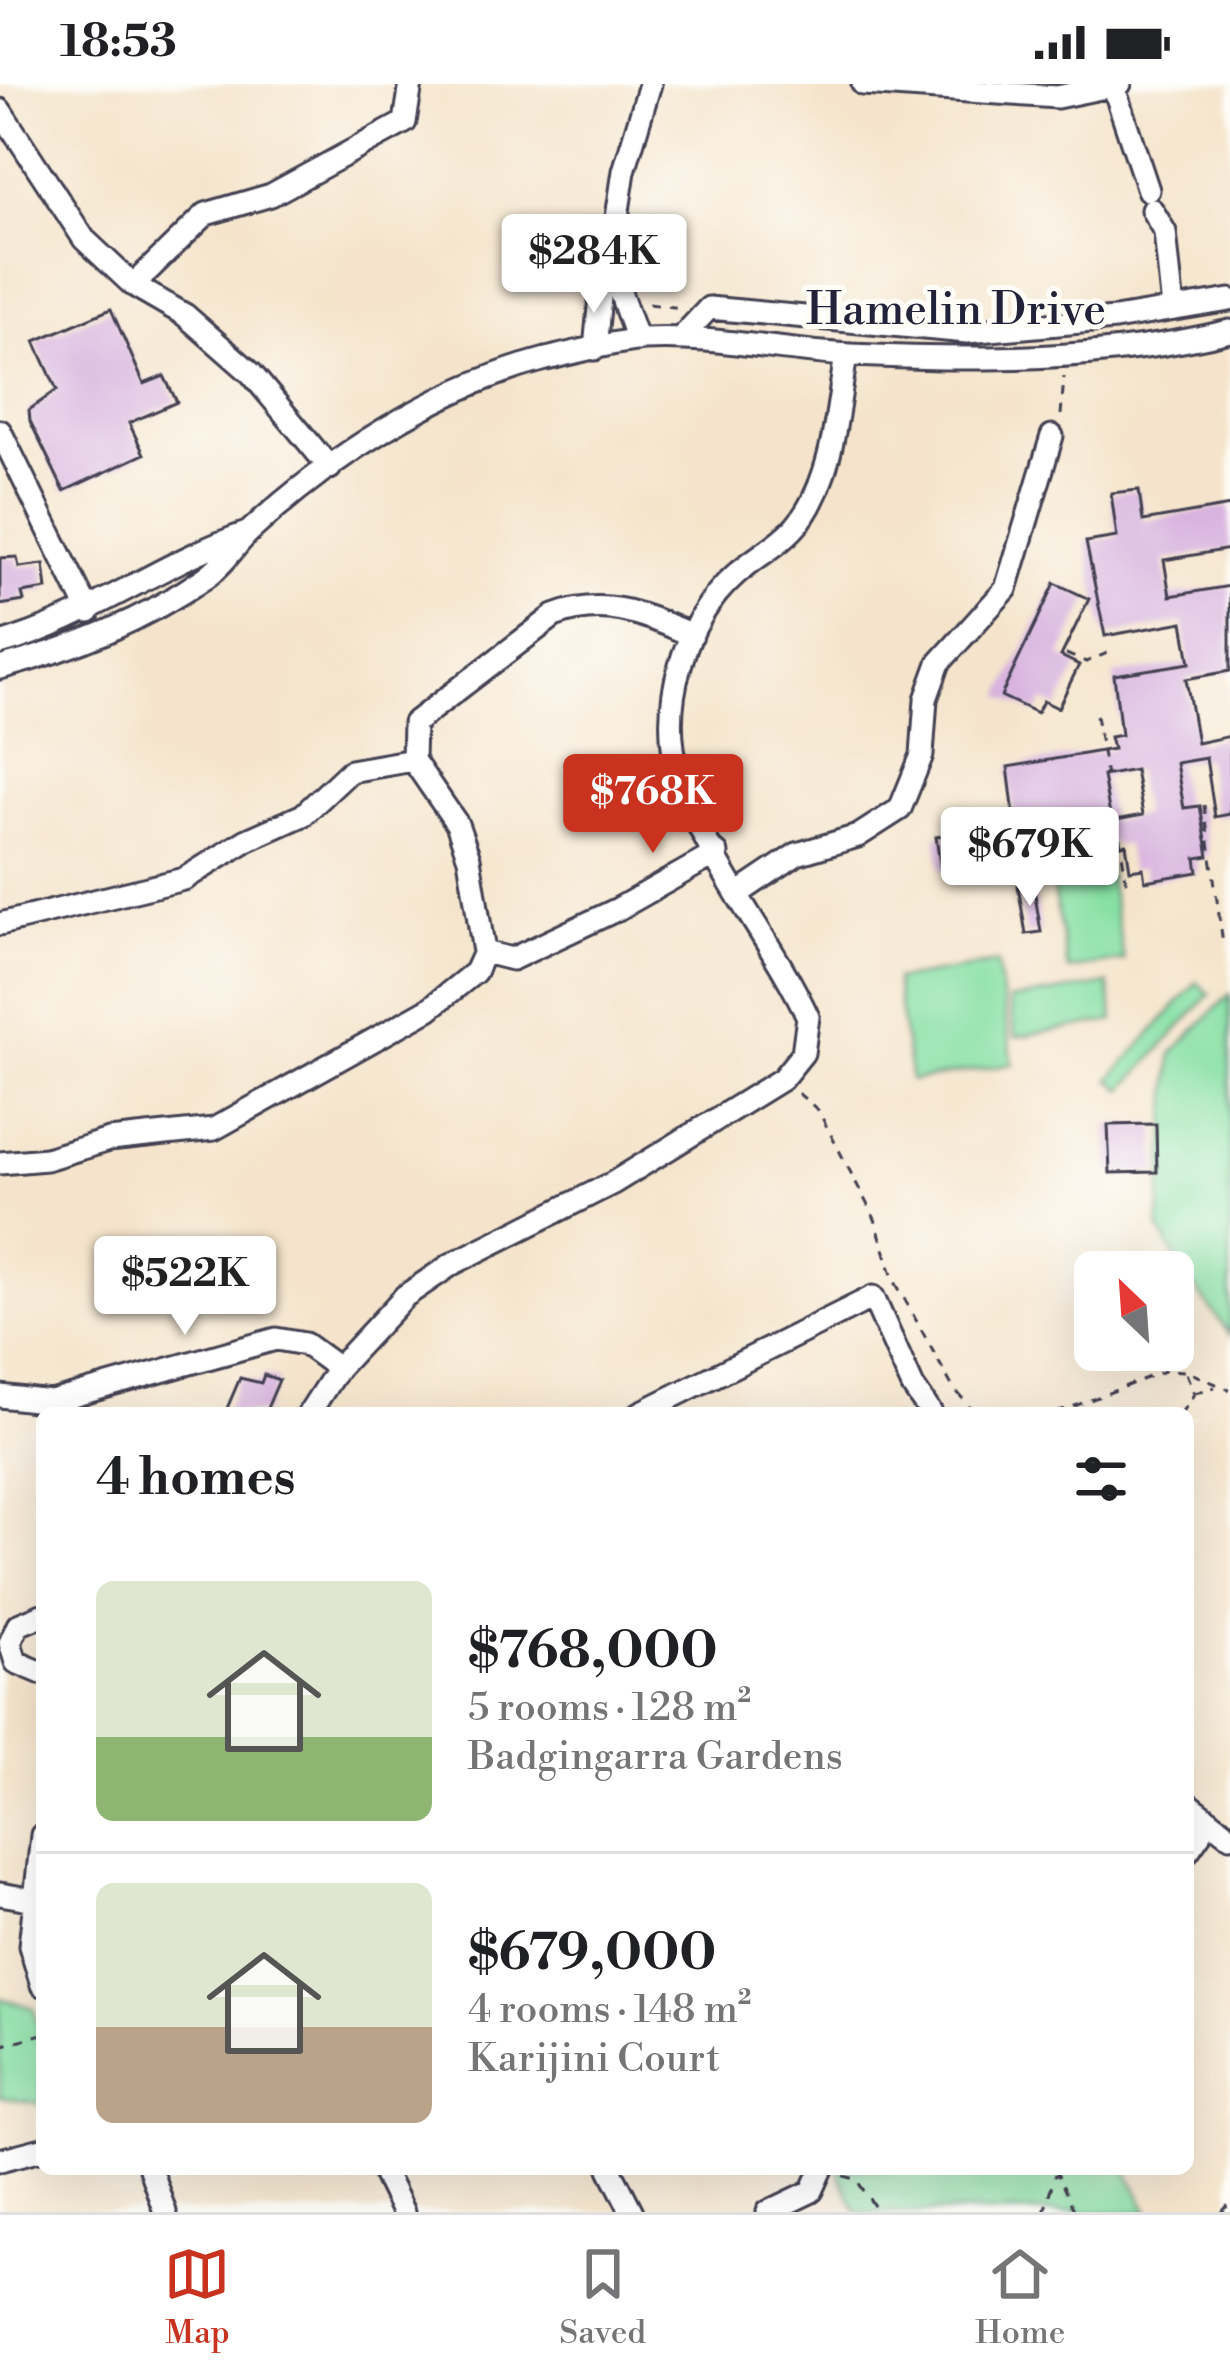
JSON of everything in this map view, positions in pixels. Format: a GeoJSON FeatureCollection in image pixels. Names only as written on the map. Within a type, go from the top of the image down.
{"type":"FeatureCollection","features":[{"type":"Feature","properties":{"kind":"street"},"geometry":{"type":"LineString","coordinates":[[133,285],[206,214],[271,195],[406,122],[411,84]]}},
{"type":"Feature","properties":{"kind":"street"},"geometry":{"type":"LineString","coordinates":[[595,349],[602,276],[610,264],[624,171],[650,84]]}},
{"type":"Feature","properties":{"kind":"street"},"geometry":{"type":"LineString","coordinates":[[862,84],[1058,97],[1116,85],[1149,178],[1150,200],[1165,232],[1173,310]]}},
{"type":"Feature","properties":{"kind":"street"},"geometry":{"type":"LineString","coordinates":[[0,110],[84,239],[133,285],[185,315],[251,373],[330,468]]}},
{"type":"Feature","properties":{"kind":"street"},"geometry":{"type":"LineString","coordinates":[[610,264],[637,340]]}},
{"type":"Feature","properties":{"kind":"street","name":"Hamelin Drive"},"geometry":{"type":"LineString","coordinates":[[680,339],[709,308],[967,332],[1230,301]]}},
{"type":"Feature","properties":{"kind":"street","name":"Hamelin Drive"},"geometry":{"type":"LineString","coordinates":[[0,668],[69,648],[144,614],[223,564],[248,533],[330,468],[435,402],[543,360],[637,340],[680,339],[846,355],[1064,357],[1230,331]]}},
{"type":"Feature","properties":{"kind":"street"},"geometry":{"type":"LineString","coordinates":[[313,1407],[338,1368],[405,1296],[452,1264],[613,1183],[782,1079],[803,1053],[808,1017],[683,788],[673,755],[678,678],[692,635],[732,577],[799,523],[830,458],[846,355]]}},
{"type":"Feature","properties":{"kind":"street"},"geometry":{"type":"LineString","coordinates":[[0,431],[89,612]]}},
{"type":"Feature","properties":{"kind":"street"},"geometry":{"type":"LineString","coordinates":[[740,893],[797,854],[858,836],[900,809],[922,755],[926,699],[939,662],[1006,589],[1052,436]]}},
{"type":"Feature","properties":{"kind":"street","name":"Hamelin Drive"},"geometry":{"type":"LineString","coordinates":[[0,644],[89,612],[209,546],[248,533]]}},
{"type":"Feature","properties":{"kind":"street"},"geometry":{"type":"LineString","coordinates":[[0,1162],[46,1159],[109,1140],[214,1129],[429,1010],[476,972],[484,952],[469,858],[457,824],[413,760],[414,723],[554,616],[579,606],[626,607],[692,635]]}},
{"type":"Feature","properties":{"kind":"street"},"geometry":{"type":"LineString","coordinates":[[0,924],[184,879],[248,839],[303,815],[350,771],[413,760]]}},
{"type":"Feature","properties":{"kind":"street"},"geometry":{"type":"LineString","coordinates":[[484,952],[512,959],[618,909],[717,853]]}},
{"type":"Feature","properties":{"kind":"street"},"geometry":{"type":"LineString","coordinates":[[652,1407],[873,1297],[913,1388],[927,1407]]}},
{"type":"Feature","properties":{"kind":"street"},"geometry":{"type":"LineString","coordinates":[[0,1396],[51,1402],[276,1339],[304,1344],[338,1368]]}},
{"type":"Feature","properties":{"kind":"street"},"geometry":{"type":"LineString","coordinates":[[36,1618],[18,1625],[5,1642],[16,1662],[36,1670]]}},
{"type":"Feature","properties":{"kind":"street"},"geometry":{"type":"LineString","coordinates":[[1194,1808],[1230,1836]]}},
{"type":"Feature","properties":{"kind":"street"},"geometry":{"type":"LineString","coordinates":[[1194,1843],[1210,1820]]}},
{"type":"Feature","properties":{"kind":"street"},"geometry":{"type":"LineString","coordinates":[[36,1891],[30,1946],[36,1966]]}},
{"type":"Feature","properties":{"kind":"street"},"geometry":{"type":"LineString","coordinates":[[0,1894],[35,1900]]}},
{"type":"Feature","properties":{"kind":"street"},"geometry":{"type":"LineString","coordinates":[[0,2159],[36,2150]]}},
{"type":"Feature","properties":{"kind":"street"},"geometry":{"type":"LineString","coordinates":[[152,2175],[165,2212]]}},
{"type":"Feature","properties":{"kind":"street"},"geometry":{"type":"LineString","coordinates":[[385,2175],[403,2212]]}},
{"type":"Feature","properties":{"kind":"street"},"geometry":{"type":"LineString","coordinates":[[613,2175],[632,2212]]}},
{"type":"Feature","properties":{"kind":"street"},"geometry":{"type":"LineString","coordinates":[[768,2212],[812,2191],[819,2175]]}},
{"type":"Feature","properties":{"kind":"path"},"geometry":{"type":"LineString","coordinates":[[1052,436],[1065,405],[1064,357]]}},
{"type":"Feature","properties":{"kind":"path"},"geometry":{"type":"LineString","coordinates":[[1066,654],[1086,662],[1110,652]]}},
{"type":"Feature","properties":{"kind":"path"},"geometry":{"type":"LineString","coordinates":[[1096,716],[1106,776]]}},
{"type":"Feature","properties":{"kind":"path"},"geometry":{"type":"LineString","coordinates":[[1204,805],[1223,944]]}},
{"type":"Feature","properties":{"kind":"path"},"geometry":{"type":"LineString","coordinates":[[1117,820],[1127,886]]}},
{"type":"Feature","properties":{"kind":"path"},"geometry":{"type":"LineString","coordinates":[[782,1079],[818,1110],[875,1220],[893,1278],[952,1386],[970,1407]]}},
{"type":"Feature","properties":{"kind":"path"},"geometry":{"type":"LineString","coordinates":[[1072,1407],[1164,1371]]}},
{"type":"Feature","properties":{"kind":"path"},"geometry":{"type":"LineString","coordinates":[[1186,1371],[1230,1390]]}},
{"type":"Feature","properties":{"kind":"path"},"geometry":{"type":"LineString","coordinates":[[1186,1371],[1194,1394]]}},
{"type":"Feature","properties":{"kind":"path"},"geometry":{"type":"LineString","coordinates":[[1185,1407],[1194,1394],[1216,1387]]}},
{"type":"Feature","properties":{"kind":"path"},"geometry":{"type":"LineString","coordinates":[[0,2047],[36,2036]]}},
{"type":"Feature","properties":{"kind":"path"},"geometry":{"type":"LineString","coordinates":[[842,2175],[856,2179],[878,2212]]}},
{"type":"Feature","properties":{"kind":"path"},"geometry":{"type":"LineString","coordinates":[[1044,2212],[1054,2175]]}},
{"type":"Feature","properties":{"kind":"path"},"geometry":{"type":"LineString","coordinates":[[1057,2175],[1075,2212]]}},
{"type":"Feature","properties":{"kind":"path"},"geometry":{"type":"LineString","coordinates":[[1222,2212],[1230,2203]]}},
{"type":"Feature","properties":{"kind":"green space"},"geometry":{"type":"Polygon","coordinates":[[[1104,852],[1124,960],[1068,970],[1048,862],[1104,852]]]}},
{"type":"Feature","properties":{"kind":"green space"},"geometry":{"type":"Polygon","coordinates":[[[997,963],[1013,1064],[911,1081],[895,980],[997,963]]]}},
{"type":"Feature","properties":{"kind":"green space"},"geometry":{"type":"Polygon","coordinates":[[[1197,982],[1210,994],[1123,1090],[1110,1079],[1197,982]]]}},
{"type":"Feature","properties":{"kind":"green space"},"geometry":{"type":"Polygon","coordinates":[[[1108,984],[1114,1021],[1015,1037],[1009,1000],[1108,984]]]}},
{"type":"Feature","properties":{"kind":"green space"},"geometry":{"type":"Polygon","coordinates":[[[1230,994],[1230,1334],[1194,1287],[1194,1251],[1172,1251],[1159,1228],[1172,1054],[1230,994]]]}},
{"type":"Feature","properties":{"kind":"green space"},"geometry":{"type":"Polygon","coordinates":[[[0,1998],[34,2008],[36,2103],[0,2097],[0,1998]]]}},
{"type":"Feature","properties":{"kind":"green space"},"geometry":{"type":"Polygon","coordinates":[[[840,2175],[1129,2175],[1149,2212],[857,2212],[840,2175]]]}},
{"type":"Feature","properties":{"kind":"building"},"geometry":{"type":"Polygon","coordinates":[[[111,309],[144,384],[164,376],[177,402],[129,423],[144,454],[64,491],[30,421],[29,410],[57,390],[35,341],[111,309]]]}},
{"type":"Feature","properties":{"kind":"building"},"geometry":{"type":"Polygon","coordinates":[[[1139,490],[1143,521],[1230,506],[1230,549],[1164,560],[1170,596],[1230,586],[1230,671],[1186,679],[1197,743],[1230,736],[1230,814],[1215,817],[1206,758],[1176,763],[1184,808],[1200,806],[1209,856],[1196,858],[1198,872],[1145,881],[1143,868],[1130,870],[1126,844],[1115,846],[1114,841],[941,870],[936,837],[1015,823],[1008,767],[1113,749],[1110,737],[1121,735],[1114,675],[1190,663],[1183,622],[1105,636],[1086,542],[1117,537],[1111,493],[1139,490]],[[1135,770],[1103,776],[1111,821],[1143,815],[1135,770]]]}},
{"type":"Feature","properties":{"kind":"building"},"geometry":{"type":"Polygon","coordinates":[[[17,557],[19,567],[44,564],[47,589],[22,593],[24,601],[0,605],[0,558],[17,557]]]}},
{"type":"Feature","properties":{"kind":"building"},"geometry":{"type":"Polygon","coordinates":[[[1055,583],[1089,599],[1061,656],[1079,665],[1058,708],[1043,701],[1037,713],[1001,696],[1055,583]]]}},
{"type":"Feature","properties":{"kind":"building"},"geometry":{"type":"Polygon","coordinates":[[[1033,883],[1041,932],[1026,934],[1018,886],[1033,883]]]}},
{"type":"Feature","properties":{"kind":"building"},"geometry":{"type":"Polygon","coordinates":[[[1156,1124],[1157,1172],[1110,1173],[1108,1125],[1156,1124]]]}},
{"type":"Feature","properties":{"kind":"building"},"geometry":{"type":"Polygon","coordinates":[[[264,1375],[279,1380],[268,1407],[228,1407],[240,1378],[261,1383],[264,1375]]]}}]}
